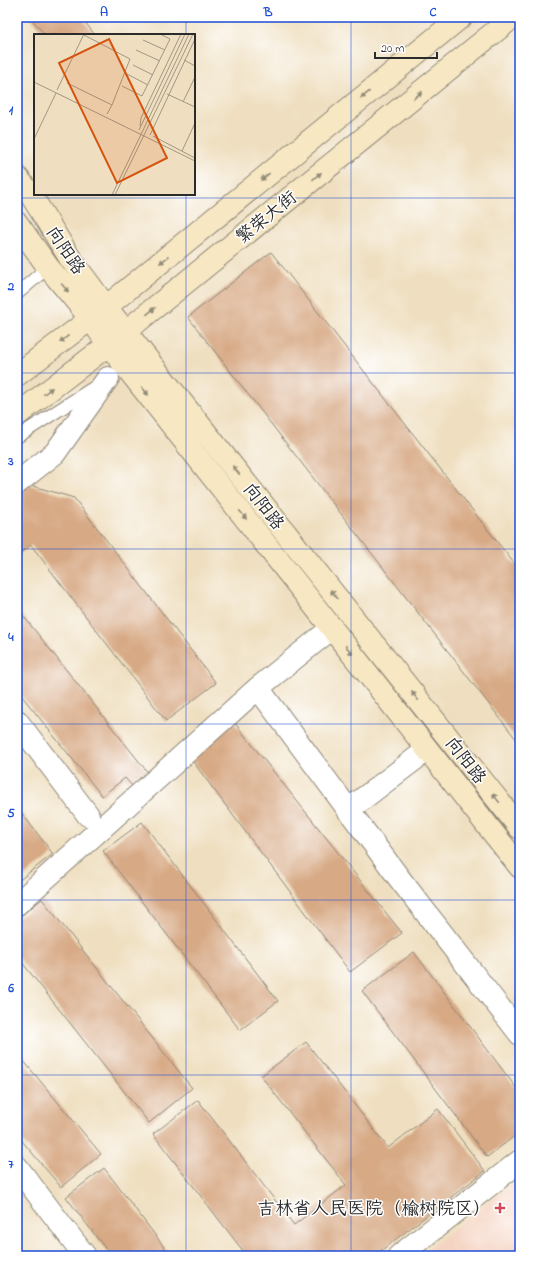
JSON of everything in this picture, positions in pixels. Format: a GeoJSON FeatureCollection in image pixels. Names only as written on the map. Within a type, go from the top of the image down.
{"type":"FeatureCollection","features":[{"type":"Feature","properties":{"kind":"main road","name":"繁荣大街"},"geometry":{"type":"LineString","coordinates":[[17,376],[98,313],[461,17]]}},
{"type":"Feature","properties":{"kind":"main road","name":"繁荣大街"},"geometry":{"type":"LineString","coordinates":[[17,414],[126,331],[513,17]]}},
{"type":"Feature","properties":{"kind":"main road","name":"向阳路"},"geometry":{"type":"LineString","coordinates":[[17,177],[70,258],[98,313],[117,372],[332,628],[520,867]]}},
{"type":"Feature","properties":{"kind":"main road","name":"向阳路"},"geometry":{"type":"LineString","coordinates":[[17,223],[48,268],[98,313],[126,331],[520,828]]}},
{"type":"Feature","properties":{"kind":"street"},"geometry":{"type":"LineString","coordinates":[[17,483],[55,453],[117,372]]}},
{"type":"Feature","properties":{"kind":"street"},"geometry":{"type":"LineString","coordinates":[[17,904],[258,688],[332,628]]}},
{"type":"Feature","properties":{"kind":"street"},"geometry":{"type":"LineString","coordinates":[[258,688],[399,878],[520,1034]]}},
{"type":"Feature","properties":{"kind":"street"},"geometry":{"type":"LineString","coordinates":[[17,721],[88,815]]}},
{"type":"Feature","properties":{"kind":"street"},"geometry":{"type":"LineString","coordinates":[[348,810],[427,750]]}},
{"type":"Feature","properties":{"kind":"street"},"geometry":{"type":"LineString","coordinates":[[398,1256],[520,1160]]}},
{"type":"Feature","properties":{"kind":"street"},"geometry":{"type":"LineString","coordinates":[[17,1167],[85,1256]]}},
{"type":"Feature","properties":{"kind":"lane"},"geometry":{"type":"LineString","coordinates":[[17,294],[48,268]]}},
{"type":"Feature","properties":{"kind":"lane"},"geometry":{"type":"LineString","coordinates":[[17,437],[117,372]]}},
{"type":"Feature","properties":{"kind":"shaded area","name":"吉林省人民医院（榆树院区）"},"geometry":{"type":"Polygon","coordinates":[[[520,1177],[520,1256],[420,1256],[441,1239],[520,1177]]]}},
{"type":"Feature","properties":{"kind":"building"},"geometry":{"type":"Polygon","coordinates":[[[30,17],[81,17],[94,34],[44,34],[30,17]]]}},
{"type":"Feature","properties":{"kind":"building"},"geometry":{"type":"Polygon","coordinates":[[[271,252],[520,571],[520,744],[188,317],[271,252]]]}},
{"type":"Feature","properties":{"kind":"building"},"geometry":{"type":"Polygon","coordinates":[[[26,484],[74,498],[216,683],[166,721],[31,545],[17,556],[17,490],[26,484]]]}},
{"type":"Feature","properties":{"kind":"building"},"geometry":{"type":"Polygon","coordinates":[[[17,608],[149,774],[133,787],[125,778],[102,796],[17,690],[17,608]]]}},
{"type":"Feature","properties":{"kind":"building"},"geometry":{"type":"Polygon","coordinates":[[[234,722],[402,933],[350,972],[191,759],[234,722]]]}},
{"type":"Feature","properties":{"kind":"building"},"geometry":{"type":"Polygon","coordinates":[[[17,807],[53,854],[17,882],[17,807]]]}},
{"type":"Feature","properties":{"kind":"building"},"geometry":{"type":"Polygon","coordinates":[[[142,822],[278,1001],[240,1030],[103,851],[142,822]]]}},
{"type":"Feature","properties":{"kind":"building"},"geometry":{"type":"Polygon","coordinates":[[[42,899],[192,1088],[149,1123],[17,956],[17,919],[42,899]]]}},
{"type":"Feature","properties":{"kind":"building"},"geometry":{"type":"Polygon","coordinates":[[[414,952],[520,1093],[520,1132],[487,1157],[362,991],[414,952]]]}},
{"type":"Feature","properties":{"kind":"building"},"geometry":{"type":"Polygon","coordinates":[[[306,1042],[388,1148],[438,1109],[485,1171],[374,1256],[247,1256],[153,1134],[198,1100],[294,1225],[346,1185],[261,1076],[306,1042]]]}},
{"type":"Feature","properties":{"kind":"building"},"geometry":{"type":"Polygon","coordinates":[[[17,1053],[101,1154],[61,1187],[17,1135],[17,1053]]]}},
{"type":"Feature","properties":{"kind":"building"},"geometry":{"type":"Polygon","coordinates":[[[104,1168],[171,1256],[111,1256],[66,1197],[104,1168]]]}},
{"type":"Feature","properties":{"kind":"place","name":"吉林省人民医院（榆树院区）"},"geometry":{"type":"Point","coordinates":[500,1208]}}]}
